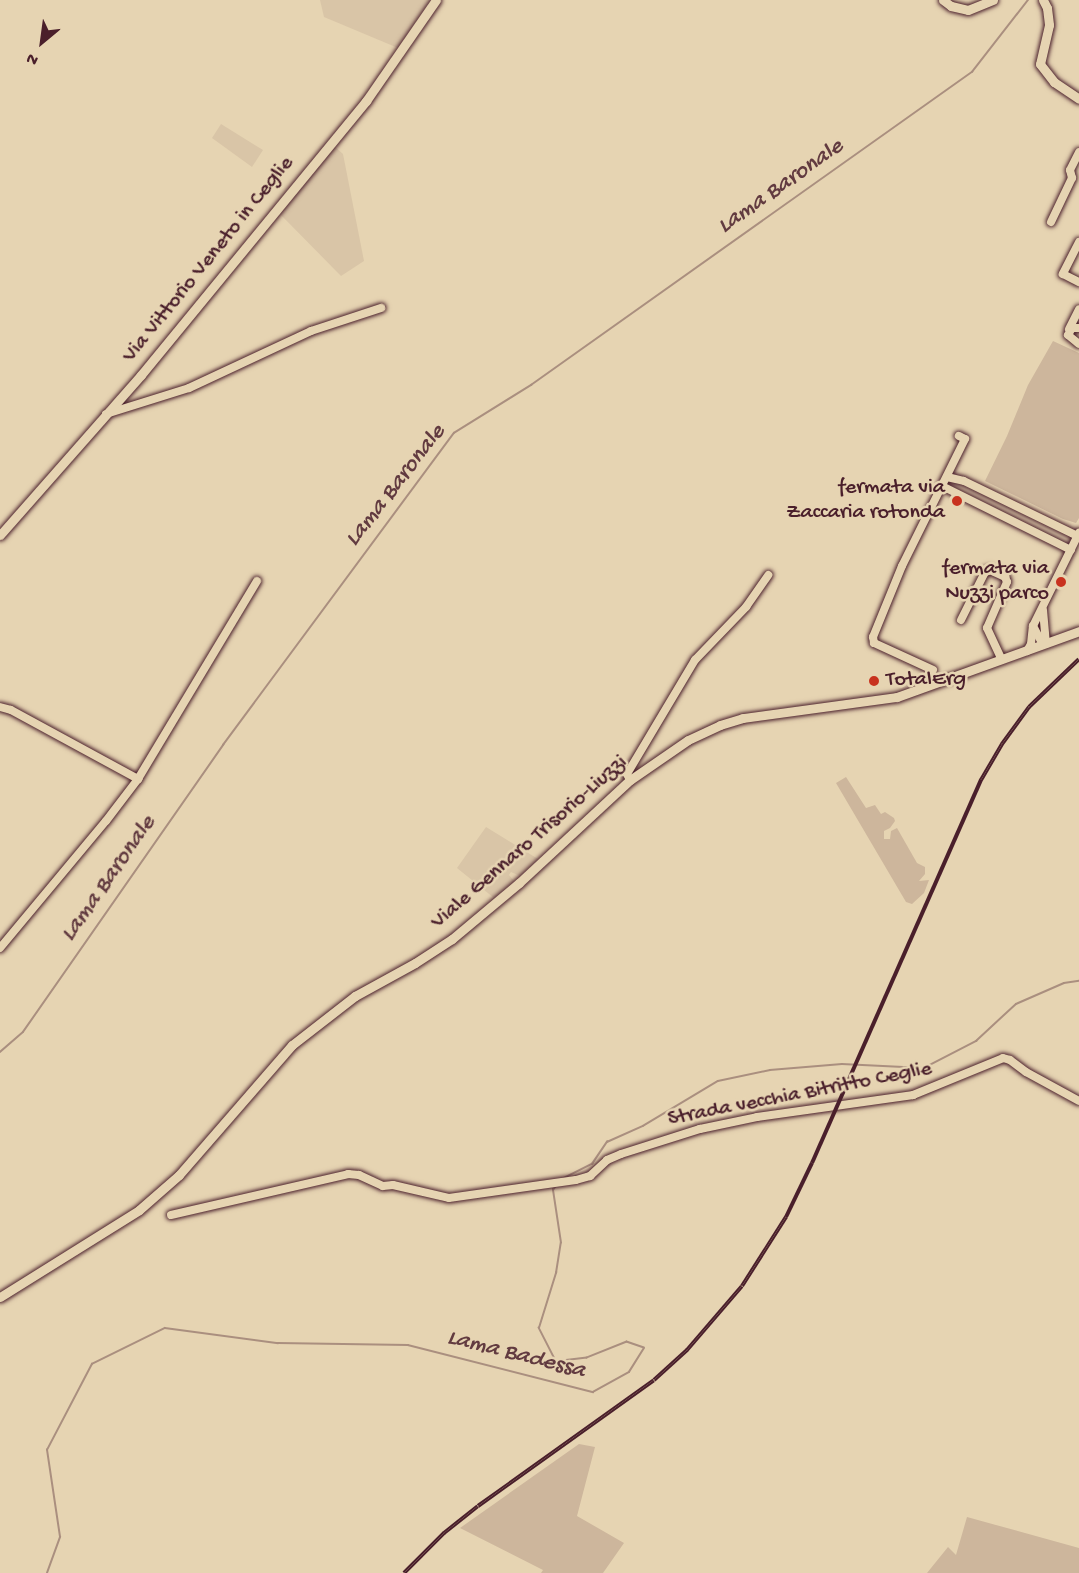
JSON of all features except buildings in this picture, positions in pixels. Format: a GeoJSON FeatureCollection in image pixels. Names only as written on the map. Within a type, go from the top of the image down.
{"type":"FeatureCollection","features":[{"type":"Feature","properties":{"kind":"main road","name":"Via Vittorio Veneto in Ceglie"},"geometry":{"type":"LineString","coordinates":[[0,535],[166,345],[366,101],[436,0]]}},
{"type":"Feature","properties":{"kind":"main road"},"geometry":{"type":"LineString","coordinates":[[943,0],[951,6],[968,10],[993,0]]}},
{"type":"Feature","properties":{"kind":"main road"},"geometry":{"type":"LineString","coordinates":[[1043,0],[1047,8],[1049,26],[1040,64],[1054,82],[1079,99]]}},
{"type":"Feature","properties":{"kind":"main road","name":"Viale Gennaro Trisorio-Liuzzi"},"geometry":{"type":"LineString","coordinates":[[0,1297],[121,1223],[146,1204],[179,1175],[292,1045],[355,996],[415,963],[452,939],[519,883],[630,780],[688,740],[720,725],[773,713],[897,697],[1065,638],[1079,631]]}},
{"type":"Feature","properties":{"kind":"street"},"geometry":{"type":"LineString","coordinates":[[1051,222],[1072,178],[1070,170],[1079,152]]}},
{"type":"Feature","properties":{"kind":"street"},"geometry":{"type":"LineString","coordinates":[[1079,242],[1064,274],[1079,282]]}},
{"type":"Feature","properties":{"kind":"street"},"geometry":{"type":"LineString","coordinates":[[105,415],[189,388],[311,331],[381,308]]}},
{"type":"Feature","properties":{"kind":"street"},"geometry":{"type":"LineString","coordinates":[[1079,309],[1068,331],[1069,338],[1079,344]]}},
{"type":"Feature","properties":{"kind":"street"},"geometry":{"type":"LineString","coordinates":[[1068,331],[1079,328]]}},
{"type":"Feature","properties":{"kind":"street"},"geometry":{"type":"LineString","coordinates":[[933,670],[874,643],[873,638],[902,566],[965,439],[958,436]]}},
{"type":"Feature","properties":{"kind":"street"},"geometry":{"type":"LineString","coordinates":[[947,477],[964,481],[1078,535],[1043,610],[1033,626],[1031,644],[1027,651]]}},
{"type":"Feature","properties":{"kind":"street"},"geometry":{"type":"LineString","coordinates":[[942,486],[1071,550]]}},
{"type":"Feature","properties":{"kind":"street"},"geometry":{"type":"LineString","coordinates":[[961,620],[985,572],[990,570],[1005,577],[1007,582],[987,628],[1002,660]]}},
{"type":"Feature","properties":{"kind":"street"},"geometry":{"type":"LineString","coordinates":[[630,780],[627,774],[695,660],[762,589],[768,575]]}},
{"type":"Feature","properties":{"kind":"street"},"geometry":{"type":"LineString","coordinates":[[0,948],[106,821],[138,778],[257,581]]}},
{"type":"Feature","properties":{"kind":"street"},"geometry":{"type":"LineString","coordinates":[[1043,610],[1045,645]]}},
{"type":"Feature","properties":{"kind":"street"},"geometry":{"type":"LineString","coordinates":[[1033,626],[1045,645]]}},
{"type":"Feature","properties":{"kind":"street"},"geometry":{"type":"LineString","coordinates":[[1044,627],[1065,638]]}},
{"type":"Feature","properties":{"kind":"street"},"geometry":{"type":"LineString","coordinates":[[0,707],[11,710],[138,778]]}},
{"type":"Feature","properties":{"kind":"street","name":"Strada vecchia Bitritto Ceglie"},"geometry":{"type":"LineString","coordinates":[[171,1215],[348,1174],[359,1175],[383,1186],[393,1185],[449,1198],[576,1180],[590,1176],[607,1160],[621,1154],[700,1129],[757,1117],[913,1095],[1003,1058],[1079,1101]]}},
{"type":"Feature","properties":{"kind":"shaded area"},"geometry":{"type":"Polygon","coordinates":[[[320,0],[430,0],[398,48],[324,17],[320,0]]]}},
{"type":"Feature","properties":{"kind":"shaded area"},"geometry":{"type":"Polygon","coordinates":[[[221,124],[263,150],[252,167],[212,138],[221,124]]]}},
{"type":"Feature","properties":{"kind":"shaded area"},"geometry":{"type":"Polygon","coordinates":[[[335,147],[343,154],[364,261],[341,276],[279,213],[335,147]]]}},
{"type":"Feature","properties":{"kind":"shaded area"},"geometry":{"type":"Polygon","coordinates":[[[1053,341],[1079,353],[1079,518],[1076,523],[1063,519],[985,481],[1028,385],[1053,341]]]}},
{"type":"Feature","properties":{"kind":"shaded area"},"geometry":{"type":"Polygon","coordinates":[[[846,777],[866,808],[875,805],[881,814],[885,812],[894,818],[895,821],[890,828],[884,831],[884,839],[890,839],[891,831],[897,828],[917,863],[925,867],[925,874],[919,881],[929,880],[924,893],[912,904],[906,902],[836,783],[846,777]]]}},
{"type":"Feature","properties":{"kind":"shaded area"},"geometry":{"type":"Polygon","coordinates":[[[486,827],[538,859],[520,876],[511,872],[509,875],[514,881],[494,898],[457,868],[486,827]]]}},
{"type":"Feature","properties":{"kind":"shaded area"},"geometry":{"type":"Polygon","coordinates":[[[579,1444],[595,1447],[577,1516],[624,1543],[603,1573],[541,1573],[543,1570],[460,1528],[579,1444]]]}},
{"type":"Feature","properties":{"kind":"shaded area"},"geometry":{"type":"Polygon","coordinates":[[[967,1517],[1079,1548],[1079,1573],[927,1573],[948,1547],[956,1555],[967,1517]]]}},
{"type":"Feature","properties":{"kind":"waterway","name":"Lama Baronale"},"geometry":{"type":"LineString","coordinates":[[0,1052],[23,1032],[223,745],[454,433],[531,385],[972,72],[1028,0]]}},
{"type":"Feature","properties":{"kind":"waterway","name":"Lama Badessa"},"geometry":{"type":"LineString","coordinates":[[562,1179],[592,1164],[607,1142],[643,1126],[718,1081],[770,1070],[842,1064],[924,1068],[976,1041],[1016,1004],[1064,983],[1079,981]]}},
{"type":"Feature","properties":{"kind":"waterway","name":"Lama Badessa"},"geometry":{"type":"LineString","coordinates":[[47,1573],[60,1537],[47,1450],[92,1364],[165,1328],[278,1343],[408,1345],[593,1392],[629,1372],[644,1348],[627,1342],[587,1358],[556,1362],[539,1328],[556,1273],[561,1243],[553,1190],[555,1187]]}},
{"type":"Feature","properties":{"kind":"railway"},"geometry":{"type":"LineString","coordinates":[[404,1573],[444,1533],[478,1506],[654,1380],[687,1350],[742,1286],[786,1217],[812,1163],[981,780],[1002,744],[1029,707],[1079,659]]}},
{"type":"Feature","properties":{"kind":"place","name":"fermata via Zaccaria rotonda"},"geometry":{"type":"Point","coordinates":[957,501]}},
{"type":"Feature","properties":{"kind":"place","name":"fermata via Nuzzi parco"},"geometry":{"type":"Point","coordinates":[1061,582]}},
{"type":"Feature","properties":{"kind":"place","name":"TotalErg"},"geometry":{"type":"Point","coordinates":[874,681]}}]}
